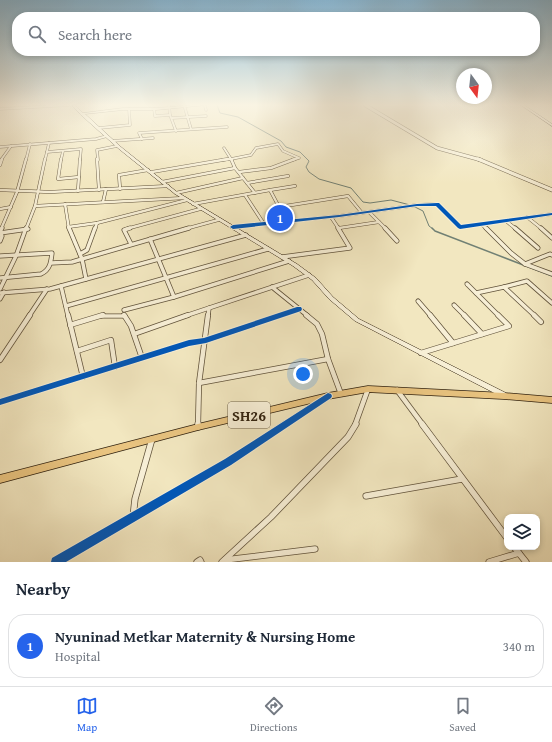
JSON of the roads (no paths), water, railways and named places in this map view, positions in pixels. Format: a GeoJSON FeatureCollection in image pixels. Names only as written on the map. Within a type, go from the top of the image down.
{"type":"FeatureCollection","features":[{"type":"Feature","properties":{"kind":"main road"},"geometry":{"type":"LineString","coordinates":[[102,131],[117,146],[176,193],[218,220],[289,261],[309,276],[331,298],[357,320],[504,396]]}},
{"type":"Feature","properties":{"kind":"main road","name":"SH26"},"geometry":{"type":"LineString","coordinates":[[0,479],[198,427],[328,396],[368,389],[552,400]]}},
{"type":"Feature","properties":{"kind":"street"},"geometry":{"type":"LineString","coordinates":[[142,139],[139,133],[172,131]]}},
{"type":"Feature","properties":{"kind":"street"},"geometry":{"type":"LineString","coordinates":[[409,131],[437,148],[480,160],[552,190]]}},
{"type":"Feature","properties":{"kind":"street"},"geometry":{"type":"LineString","coordinates":[[0,147],[96,139],[107,136]]}},
{"type":"Feature","properties":{"kind":"street"},"geometry":{"type":"LineString","coordinates":[[112,141],[153,138]]}},
{"type":"Feature","properties":{"kind":"street"},"geometry":{"type":"LineString","coordinates":[[0,288],[28,229],[39,192],[49,143]]}},
{"type":"Feature","properties":{"kind":"street"},"geometry":{"type":"LineString","coordinates":[[0,241],[2,236],[0,232],[17,192],[30,144]]}},
{"type":"Feature","properties":{"kind":"street"},"geometry":{"type":"LineString","coordinates":[[120,189],[119,175],[231,159],[251,155],[256,148],[278,144],[283,151],[299,158],[271,168],[240,172]]}},
{"type":"Feature","properties":{"kind":"street"},"geometry":{"type":"LineString","coordinates":[[0,165],[1,158],[11,146]]}},
{"type":"Feature","properties":{"kind":"street"},"geometry":{"type":"LineString","coordinates":[[99,190],[98,150],[117,146]]}},
{"type":"Feature","properties":{"kind":"street"},"geometry":{"type":"LineString","coordinates":[[224,148],[235,168],[240,172],[255,193]]}},
{"type":"Feature","properties":{"kind":"street"},"geometry":{"type":"LineString","coordinates":[[47,152],[81,149],[78,191]]}},
{"type":"Feature","properties":{"kind":"street"},"geometry":{"type":"LineString","coordinates":[[63,151],[58,179],[79,177]]}},
{"type":"Feature","properties":{"kind":"street"},"geometry":{"type":"LineString","coordinates":[[162,182],[235,168]]}},
{"type":"Feature","properties":{"kind":"street"},"geometry":{"type":"LineString","coordinates":[[247,182],[288,176]]}},
{"type":"Feature","properties":{"kind":"street"},"geometry":{"type":"LineString","coordinates":[[176,193],[243,178]]}},
{"type":"Feature","properties":{"kind":"street"},"geometry":{"type":"LineString","coordinates":[[0,190],[39,192],[168,186]]}},
{"type":"Feature","properties":{"kind":"street"},"geometry":{"type":"LineString","coordinates":[[193,204],[295,186]]}},
{"type":"Feature","properties":{"kind":"street"},"geometry":{"type":"LineString","coordinates":[[103,202],[106,189]]}},
{"type":"Feature","properties":{"kind":"street"},"geometry":{"type":"LineString","coordinates":[[270,190],[277,199],[279,207],[287,222]]}},
{"type":"Feature","properties":{"kind":"street"},"geometry":{"type":"LineString","coordinates":[[245,195],[264,224]]}},
{"type":"Feature","properties":{"kind":"street"},"geometry":{"type":"LineString","coordinates":[[279,207],[348,196],[362,213]]}},
{"type":"Feature","properties":{"kind":"street"},"geometry":{"type":"LineString","coordinates":[[35,206],[185,199]]}},
{"type":"Feature","properties":{"kind":"street"},"geometry":{"type":"LineString","coordinates":[[68,226],[97,223],[185,199]]}},
{"type":"Feature","properties":{"kind":"street"},"geometry":{"type":"LineString","coordinates":[[65,204],[68,226],[82,259],[86,279]]}},
{"type":"Feature","properties":{"kind":"street"},"geometry":{"type":"LineString","coordinates":[[233,228],[331,217],[417,205],[437,204],[460,227],[552,214]]}},
{"type":"Feature","properties":{"kind":"street"},"geometry":{"type":"LineString","coordinates":[[0,209],[11,207]]}},
{"type":"Feature","properties":{"kind":"street"},"geometry":{"type":"LineString","coordinates":[[131,244],[124,230],[200,209]]}},
{"type":"Feature","properties":{"kind":"street"},"geometry":{"type":"LineString","coordinates":[[369,212],[397,241]]}},
{"type":"Feature","properties":{"kind":"street"},"geometry":{"type":"LineString","coordinates":[[547,214],[552,218]]}},
{"type":"Feature","properties":{"kind":"street"},"geometry":{"type":"LineString","coordinates":[[282,257],[350,248],[331,217]]}},
{"type":"Feature","properties":{"kind":"street"},"geometry":{"type":"LineString","coordinates":[[527,217],[552,238]]}},
{"type":"Feature","properties":{"kind":"street"},"geometry":{"type":"LineString","coordinates":[[51,263],[72,262],[218,220]]}},
{"type":"Feature","properties":{"kind":"street"},"geometry":{"type":"LineString","coordinates":[[506,221],[538,248]]}},
{"type":"Feature","properties":{"kind":"street"},"geometry":{"type":"LineString","coordinates":[[339,228],[379,222]]}},
{"type":"Feature","properties":{"kind":"street"},"geometry":{"type":"LineString","coordinates":[[80,254],[87,250],[97,223]]}},
{"type":"Feature","properties":{"kind":"street"},"geometry":{"type":"LineString","coordinates":[[481,224],[525,264],[552,274]]}},
{"type":"Feature","properties":{"kind":"street"},"geometry":{"type":"LineString","coordinates":[[0,232],[28,229]]}},
{"type":"Feature","properties":{"kind":"street"},"geometry":{"type":"LineString","coordinates":[[0,299],[2,292],[47,289],[61,286],[246,235]]}},
{"type":"Feature","properties":{"kind":"street"},"geometry":{"type":"LineString","coordinates":[[150,239],[174,297]]}},
{"type":"Feature","properties":{"kind":"street"},"geometry":{"type":"LineString","coordinates":[[66,306],[268,249]]}},
{"type":"Feature","properties":{"kind":"street"},"geometry":{"type":"LineString","coordinates":[[0,256],[16,256],[50,252],[52,254],[51,263],[46,272],[41,274],[0,278]]}},
{"type":"Feature","properties":{"kind":"street"},"geometry":{"type":"LineString","coordinates":[[525,264],[550,254],[552,255]]}},
{"type":"Feature","properties":{"kind":"street"},"geometry":{"type":"LineString","coordinates":[[124,310],[174,297],[289,261]]}},
{"type":"Feature","properties":{"kind":"street"},"geometry":{"type":"LineString","coordinates":[[134,334],[309,276]]}},
{"type":"Feature","properties":{"kind":"street"},"geometry":{"type":"LineString","coordinates":[[476,293],[527,281],[552,303]]}},
{"type":"Feature","properties":{"kind":"street"},"geometry":{"type":"LineString","coordinates":[[420,353],[509,326],[467,284]]}},
{"type":"Feature","properties":{"kind":"street"},"geometry":{"type":"LineString","coordinates":[[61,286],[83,377]]}},
{"type":"Feature","properties":{"kind":"street"},"geometry":{"type":"LineString","coordinates":[[272,287],[317,324],[322,334],[328,359],[341,394]]}},
{"type":"Feature","properties":{"kind":"street"},"geometry":{"type":"LineString","coordinates":[[504,287],[541,322]]}},
{"type":"Feature","properties":{"kind":"street"},"geometry":{"type":"LineString","coordinates":[[0,360],[47,289]]}},
{"type":"Feature","properties":{"kind":"street"},"geometry":{"type":"LineString","coordinates":[[418,300],[453,343]]}},
{"type":"Feature","properties":{"kind":"street"},"geometry":{"type":"LineString","coordinates":[[454,305],[482,334]]}},
{"type":"Feature","properties":{"kind":"street"},"geometry":{"type":"LineString","coordinates":[[198,427],[199,383],[209,308]]}},
{"type":"Feature","properties":{"kind":"street"},"geometry":{"type":"LineString","coordinates":[[0,402],[189,343],[204,341],[299,309]]}},
{"type":"Feature","properties":{"kind":"street"},"geometry":{"type":"LineString","coordinates":[[70,325],[104,315],[124,315],[131,326],[142,358]]}},
{"type":"Feature","properties":{"kind":"street"},"geometry":{"type":"LineString","coordinates":[[77,351],[111,340],[115,366]]}},
{"type":"Feature","properties":{"kind":"street"},"geometry":{"type":"LineString","coordinates":[[199,383],[328,359]]}},
{"type":"Feature","properties":{"kind":"street"},"geometry":{"type":"LineString","coordinates":[[223,561],[271,517],[348,437],[355,426],[368,389]]}},
{"type":"Feature","properties":{"kind":"street"},"geometry":{"type":"LineString","coordinates":[[396,390],[504,534]]}},
{"type":"Feature","properties":{"kind":"street"},"geometry":{"type":"LineString","coordinates":[[56,562],[228,462],[328,396]]}},
{"type":"Feature","properties":{"kind":"street"},"geometry":{"type":"LineString","coordinates":[[133,517],[135,499],[152,439]]}},
{"type":"Feature","properties":{"kind":"street"},"geometry":{"type":"LineString","coordinates":[[366,496],[462,479]]}},
{"type":"Feature","properties":{"kind":"street"},"geometry":{"type":"LineString","coordinates":[[223,561],[315,549]]}},
{"type":"Feature","properties":{"kind":"street"},"geometry":{"type":"LineString","coordinates":[[516,550],[526,562]]}},
{"type":"Feature","properties":{"kind":"street"},"geometry":{"type":"LineString","coordinates":[[489,562],[519,554]]}},
{"type":"Feature","properties":{"kind":"street"},"geometry":{"type":"LineString","coordinates":[[197,562],[200,560],[200,562]]}},
{"type":"Feature","properties":{"kind":"waterway"},"geometry":{"type":"LineString","coordinates":[[263,131],[281,141],[286,147],[300,152],[309,161],[306,167],[309,172],[319,179],[351,188],[363,202],[370,203],[391,200],[410,205]]}},
{"type":"Feature","properties":{"kind":"waterway"},"geometry":{"type":"LineString","coordinates":[[413,206],[423,211],[429,226],[433,229]]}},
{"type":"Feature","properties":{"kind":"waterway"},"geometry":{"type":"LineString","coordinates":[[433,229],[552,276]]}},
{"type":"Feature","properties":{"kind":"place","name":"Nyuninad Metkar Maternity & Nursing Home"},"geometry":{"type":"Point","coordinates":[280,218]}}]}
